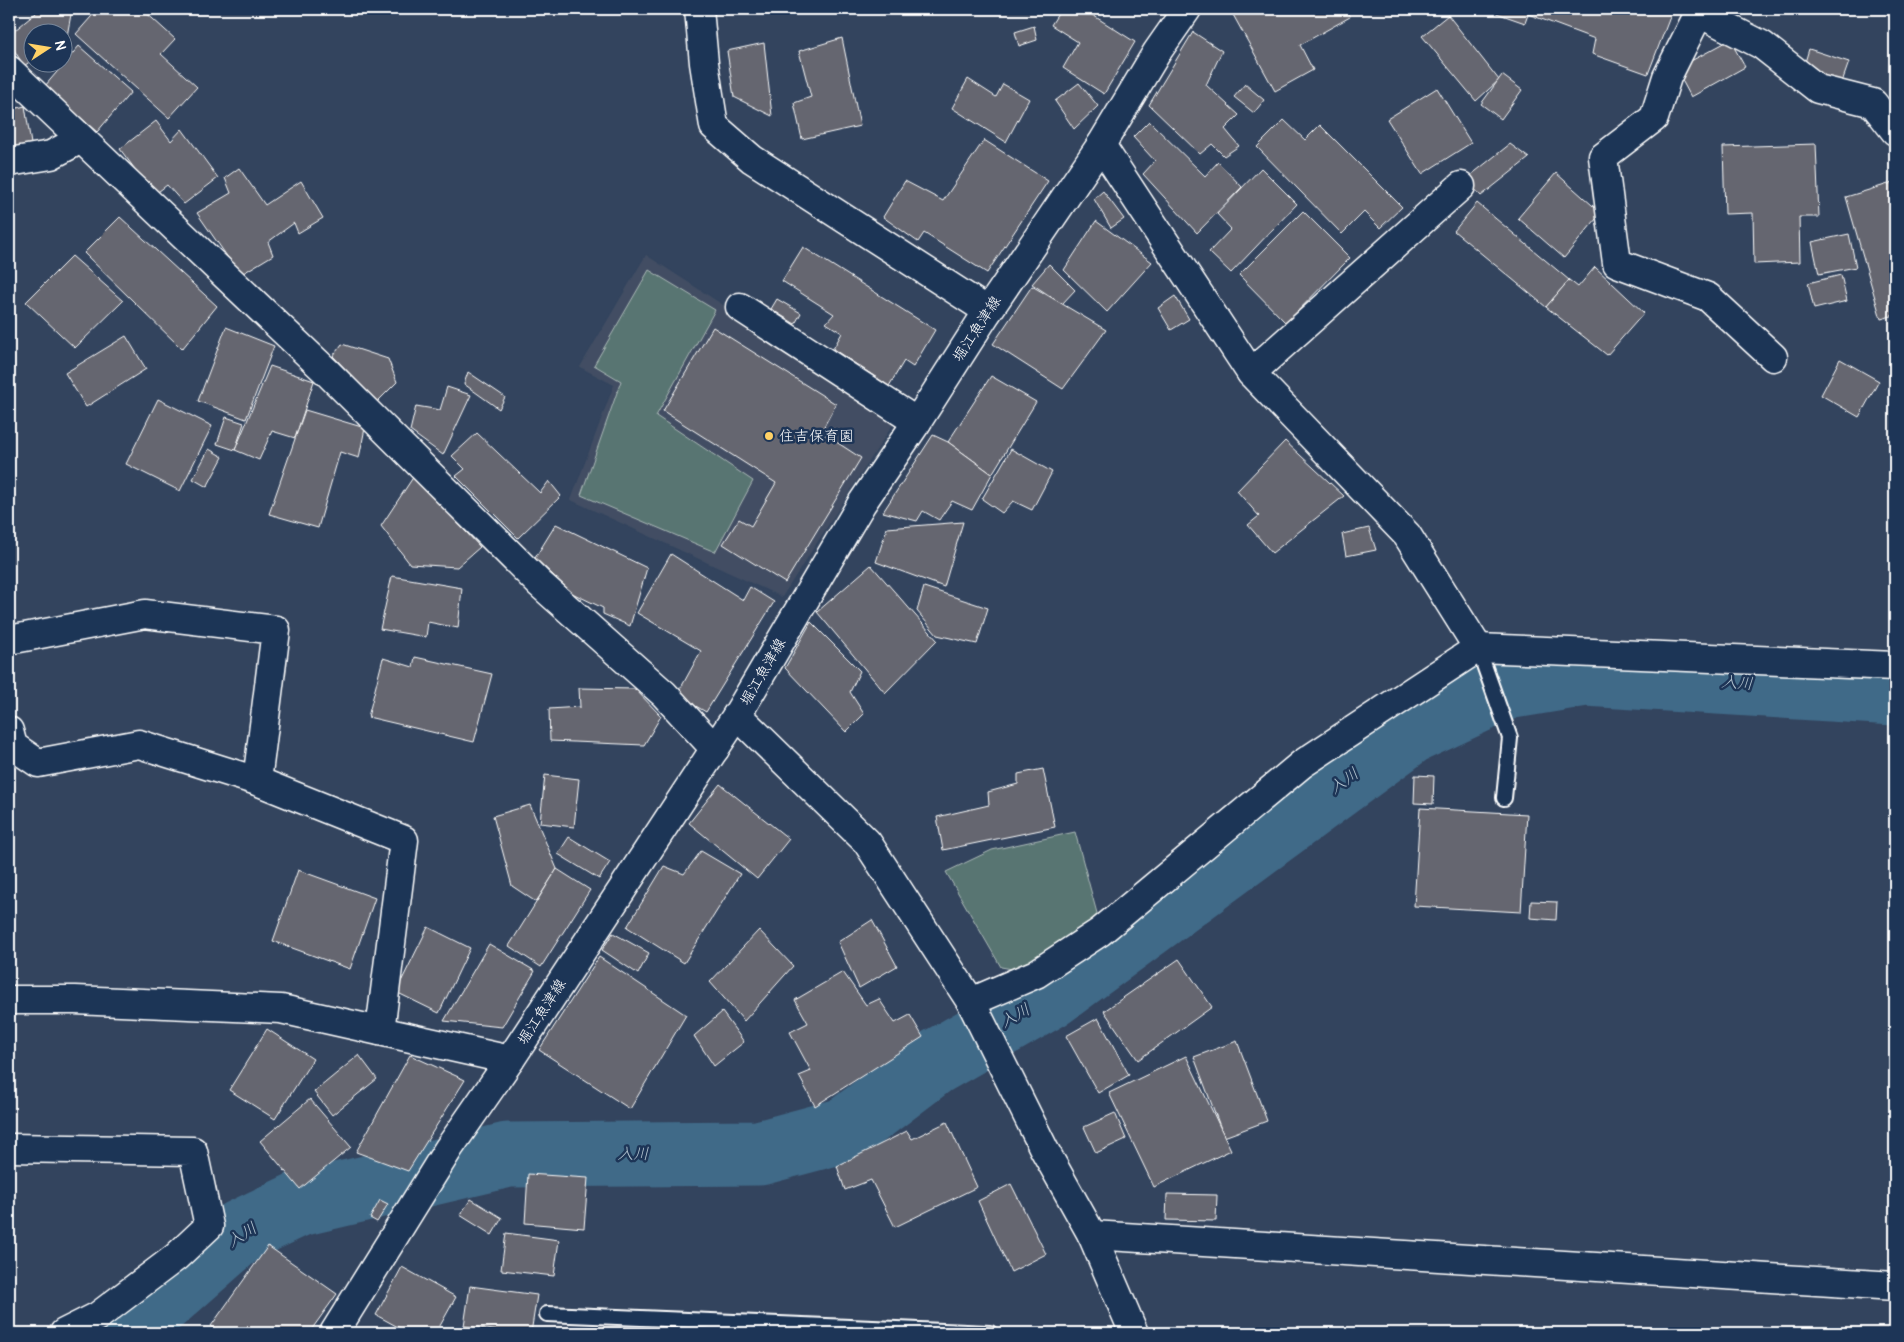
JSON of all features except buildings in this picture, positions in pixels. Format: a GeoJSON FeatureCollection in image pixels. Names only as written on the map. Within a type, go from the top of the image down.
{"type":"FeatureCollection","features":[{"type":"Feature","properties":{"kind":"street"},"geometry":{"type":"LineString","coordinates":[[699,9],[704,63],[714,126],[752,159],[988,311]]}},
{"type":"Feature","properties":{"kind":"street","name":"堀江魚津線"},"geometry":{"type":"LineString","coordinates":[[334,1333],[448,1148],[510,1060],[737,715],[862,503],[917,422],[988,311],[1101,145],[1157,52],[1187,9]]}},
{"type":"Feature","properties":{"kind":"street"},"geometry":{"type":"LineString","coordinates":[[1774,357],[1708,297],[1617,262],[1603,157],[1654,118],[1667,77],[1699,11],[1762,45],[1818,89],[1873,103],[1895,131]]}},
{"type":"Feature","properties":{"kind":"street"},"geometry":{"type":"LineString","coordinates":[[9,70],[327,372],[540,584],[664,694],[715,749]]}},
{"type":"Feature","properties":{"kind":"street"},"geometry":{"type":"LineString","coordinates":[[9,162],[51,155],[81,138]]}},
{"type":"Feature","properties":{"kind":"street"},"geometry":{"type":"LineString","coordinates":[[1101,145],[1251,373],[1407,535],[1478,648]]}},
{"type":"Feature","properties":{"kind":"street"},"geometry":{"type":"LineString","coordinates":[[1251,373],[1461,186]]}},
{"type":"Feature","properties":{"kind":"street"},"geometry":{"type":"LineString","coordinates":[[740,307],[917,422]]}},
{"type":"Feature","properties":{"kind":"street"},"geometry":{"type":"LineString","coordinates":[[9,640],[145,614],[276,630],[258,781]]}},
{"type":"Feature","properties":{"kind":"street"},"geometry":{"type":"LineString","coordinates":[[972,1002],[1036,974],[1100,932],[1302,764],[1478,648],[1895,666]]}},
{"type":"Feature","properties":{"kind":"street"},"geometry":{"type":"LineString","coordinates":[[737,715],[867,842],[972,1002],[1044,1149],[1092,1235],[1134,1333]]}},
{"type":"Feature","properties":{"kind":"street"},"geometry":{"type":"LineString","coordinates":[[9,731],[13,746],[38,763],[138,744],[258,781],[404,840],[380,1031]]}},
{"type":"Feature","properties":{"kind":"street"},"geometry":{"type":"LineString","coordinates":[[9,1000],[75,1000],[281,1009],[510,1060]]}},
{"type":"Feature","properties":{"kind":"street"},"geometry":{"type":"LineString","coordinates":[[9,1148],[193,1150],[209,1226],[176,1257],[98,1316],[64,1333]]}},
{"type":"Feature","properties":{"kind":"street"},"geometry":{"type":"LineString","coordinates":[[1092,1235],[1895,1286]]}},
{"type":"Feature","properties":{"kind":"lane"},"geometry":{"type":"LineString","coordinates":[[1478,648],[1510,738],[1504,798]]}},
{"type":"Feature","properties":{"kind":"lane"},"geometry":{"type":"LineString","coordinates":[[547,1314],[990,1333]]}},
{"type":"Feature","properties":{"kind":"shaded area"},"geometry":{"type":"Polygon","coordinates":[[[646,255],[897,418],[782,597],[571,500],[614,385],[580,367],[646,255]]]}},
{"type":"Feature","properties":{"kind":"green space"},"geometry":{"type":"Polygon","coordinates":[[[649,270],[715,310],[656,416],[753,481],[715,552],[581,495],[621,381],[594,365],[649,270]]]}},
{"type":"Feature","properties":{"kind":"green space"},"geometry":{"type":"Polygon","coordinates":[[[1075,832],[1098,917],[1018,970],[1001,967],[946,872],[992,850],[1075,832]]]}},
{"type":"Feature","properties":{"kind":"waterway","name":"入川"},"geometry":{"type":"LineString","coordinates":[[119,1333],[141,1319],[240,1232],[299,1204],[508,1155],[759,1153],[845,1130],[932,1064],[1052,995],[1410,732],[1507,687],[1586,674],[1895,693]]}},
{"type":"Feature","properties":{"kind":"place","name":"住吉保育園"},"geometry":{"type":"Point","coordinates":[769,436]}}]}
